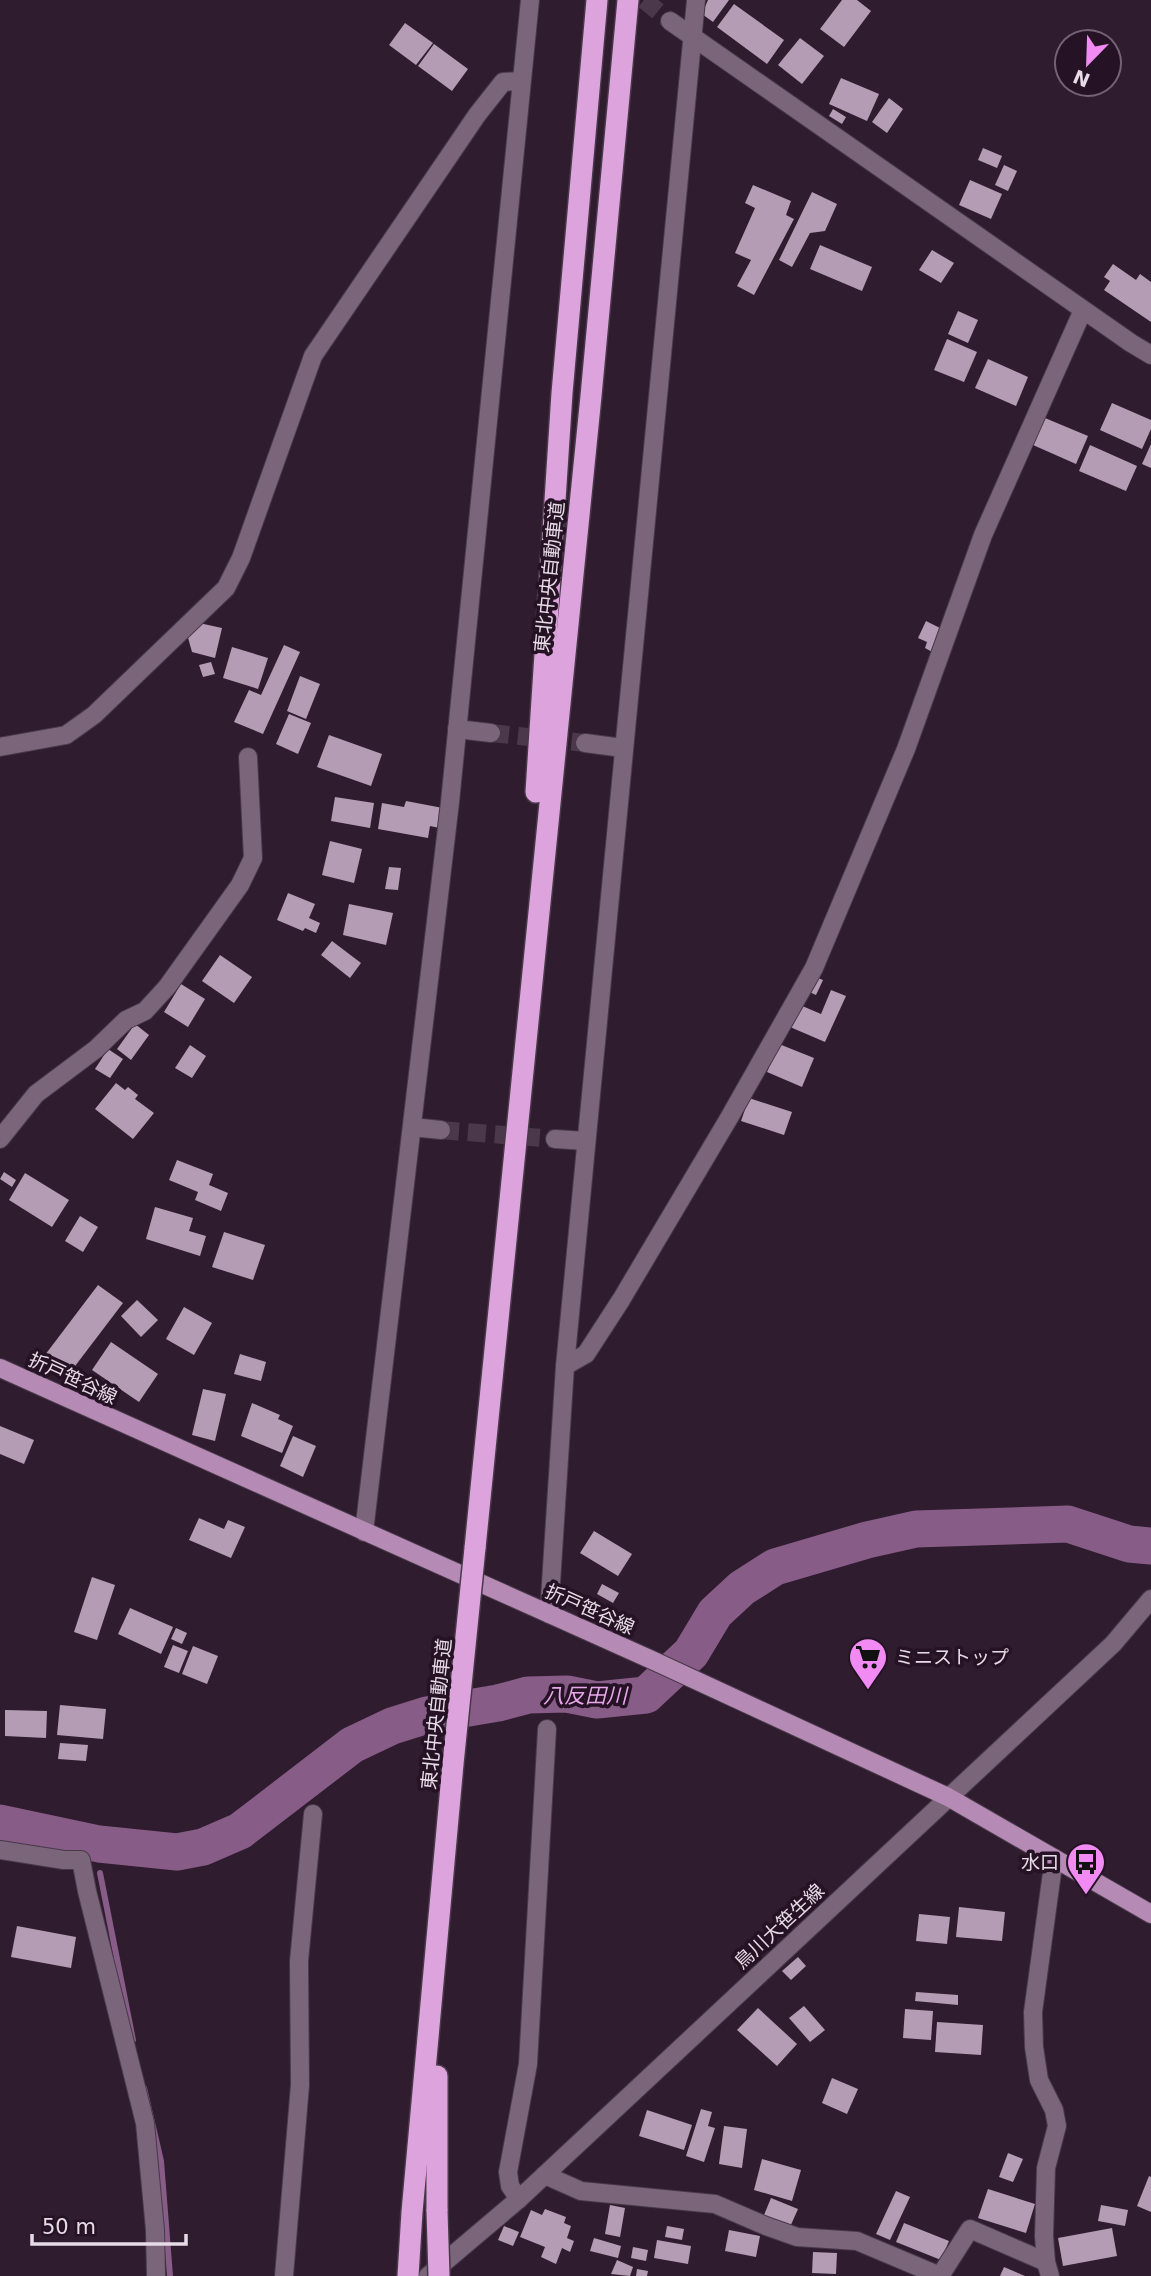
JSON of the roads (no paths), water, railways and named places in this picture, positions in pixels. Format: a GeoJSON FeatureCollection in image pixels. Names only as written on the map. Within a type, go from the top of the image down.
{"type":"FeatureCollection","features":[{"type":"Feature","properties":{"kind":"highway","name":"東北中央自動車道"},"geometry":{"type":"LineString","coordinates":[[513,1157],[562,393],[597,0]]}},
{"type":"Feature","properties":{"kind":"highway","name":"東北中央自動車道"},"geometry":{"type":"LineString","coordinates":[[408,2276],[406,2211],[437,1944],[628,0]]}},
{"type":"Feature","properties":{"kind":"highway"},"geometry":{"type":"LineString","coordinates":[[437,1944],[439,2276]]}},
{"type":"Feature","properties":{"kind":"highway"},"geometry":{"type":"LineString","coordinates":[[396,2276],[406,2211]]}},
{"type":"Feature","properties":{"kind":"main road","name":"折戸笹谷線"},"geometry":{"type":"LineString","coordinates":[[0,1368],[652,1660],[948,1797],[1151,1914]]}},
{"type":"Feature","properties":{"kind":"street"},"geometry":{"type":"LineString","coordinates":[[364,1532],[457,729],[530,0]]}},
{"type":"Feature","properties":{"kind":"street"},"geometry":{"type":"LineString","coordinates":[[549,1614],[565,1366],[696,0]]}},
{"type":"Feature","properties":{"kind":"street"},"geometry":{"type":"LineString","coordinates":[[670,21],[1151,355]]}},
{"type":"Feature","properties":{"kind":"street"},"geometry":{"type":"LineString","coordinates":[[0,747],[66,735],[94,715],[226,587],[241,558],[313,356],[477,115],[503,82],[521,81]]}},
{"type":"Feature","properties":{"kind":"street"},"geometry":{"type":"LineString","coordinates":[[565,1366],[586,1354],[621,1300],[814,968],[906,749],[983,536],[1083,310]]}},
{"type":"Feature","properties":{"kind":"street"},"geometry":{"type":"LineString","coordinates":[[457,729],[491,733]]}},
{"type":"Feature","properties":{"kind":"street"},"geometry":{"type":"LineString","coordinates":[[585,743],[623,748]]}},
{"type":"Feature","properties":{"kind":"street"},"geometry":{"type":"LineString","coordinates":[[0,1139],[36,1094],[96,1048],[126,1020],[145,1011],[167,987],[240,886],[253,858],[248,757]]}},
{"type":"Feature","properties":{"kind":"street"},"geometry":{"type":"LineString","coordinates":[[412,1127],[441,1129]]}},
{"type":"Feature","properties":{"kind":"street"},"geometry":{"type":"LineString","coordinates":[[555,1139],[586,1141]]}},
{"type":"Feature","properties":{"kind":"street","name":"鳥川大笹生線"},"geometry":{"type":"LineString","coordinates":[[428,2276],[519,2199],[1113,1644],[1151,1599]]}},
{"type":"Feature","properties":{"kind":"street"},"geometry":{"type":"LineString","coordinates":[[519,2199],[510,2186],[508,2172],[527,2064],[547,1729]]}},
{"type":"Feature","properties":{"kind":"street"},"geometry":{"type":"LineString","coordinates":[[284,2276],[300,2085],[299,1961],[313,1814]]}},
{"type":"Feature","properties":{"kind":"street"},"geometry":{"type":"LineString","coordinates":[[0,1850],[81,1860],[86,1891],[145,2123],[155,2230],[156,2276]]}},
{"type":"Feature","properties":{"kind":"street"},"geometry":{"type":"LineString","coordinates":[[1048,2269],[1044,2236],[1046,2168],[1057,2126],[1054,2110],[1039,2080],[1033,2012],[1054,1858]]}},
{"type":"Feature","properties":{"kind":"street"},"geometry":{"type":"LineString","coordinates":[[545,2175],[581,2191],[715,2204],[797,2237],[857,2241],[940,2276],[970,2229],[1048,2269]]}},
{"type":"Feature","properties":{"kind":"waterway","name":"八反田川"},"geometry":{"type":"LineString","coordinates":[[0,1823],[99,1844],[177,1852],[203,1847],[240,1831],[352,1745],[392,1726],[427,1715],[528,1695],[567,1694],[597,1700],[646,1695],[691,1653],[715,1613],[742,1588],[775,1567],[867,1540],[916,1529],[1068,1524],[1129,1544],[1151,1546]]}},
{"type":"Feature","properties":{"kind":"waterway"},"geometry":{"type":"LineString","coordinates":[[100,1873],[133,2040]]}},
{"type":"Feature","properties":{"kind":"waterway"},"geometry":{"type":"LineString","coordinates":[[144,2088],[161,2161],[170,2276]]}},
{"type":"Feature","properties":{"kind":"tunnel"},"geometry":{"type":"LineString","coordinates":[[644,0],[670,21]]}},
{"type":"Feature","properties":{"kind":"tunnel"},"geometry":{"type":"LineString","coordinates":[[491,733],[585,743]]}},
{"type":"Feature","properties":{"kind":"tunnel"},"geometry":{"type":"LineString","coordinates":[[441,1130],[555,1139]]}},
{"type":"Feature","properties":{"kind":"place","name":"ミニストップ"},"geometry":{"type":"Point","coordinates":[868,1691]}},
{"type":"Feature","properties":{"kind":"place","name":"水口"},"geometry":{"type":"Point","coordinates":[1086,1896]}}]}
